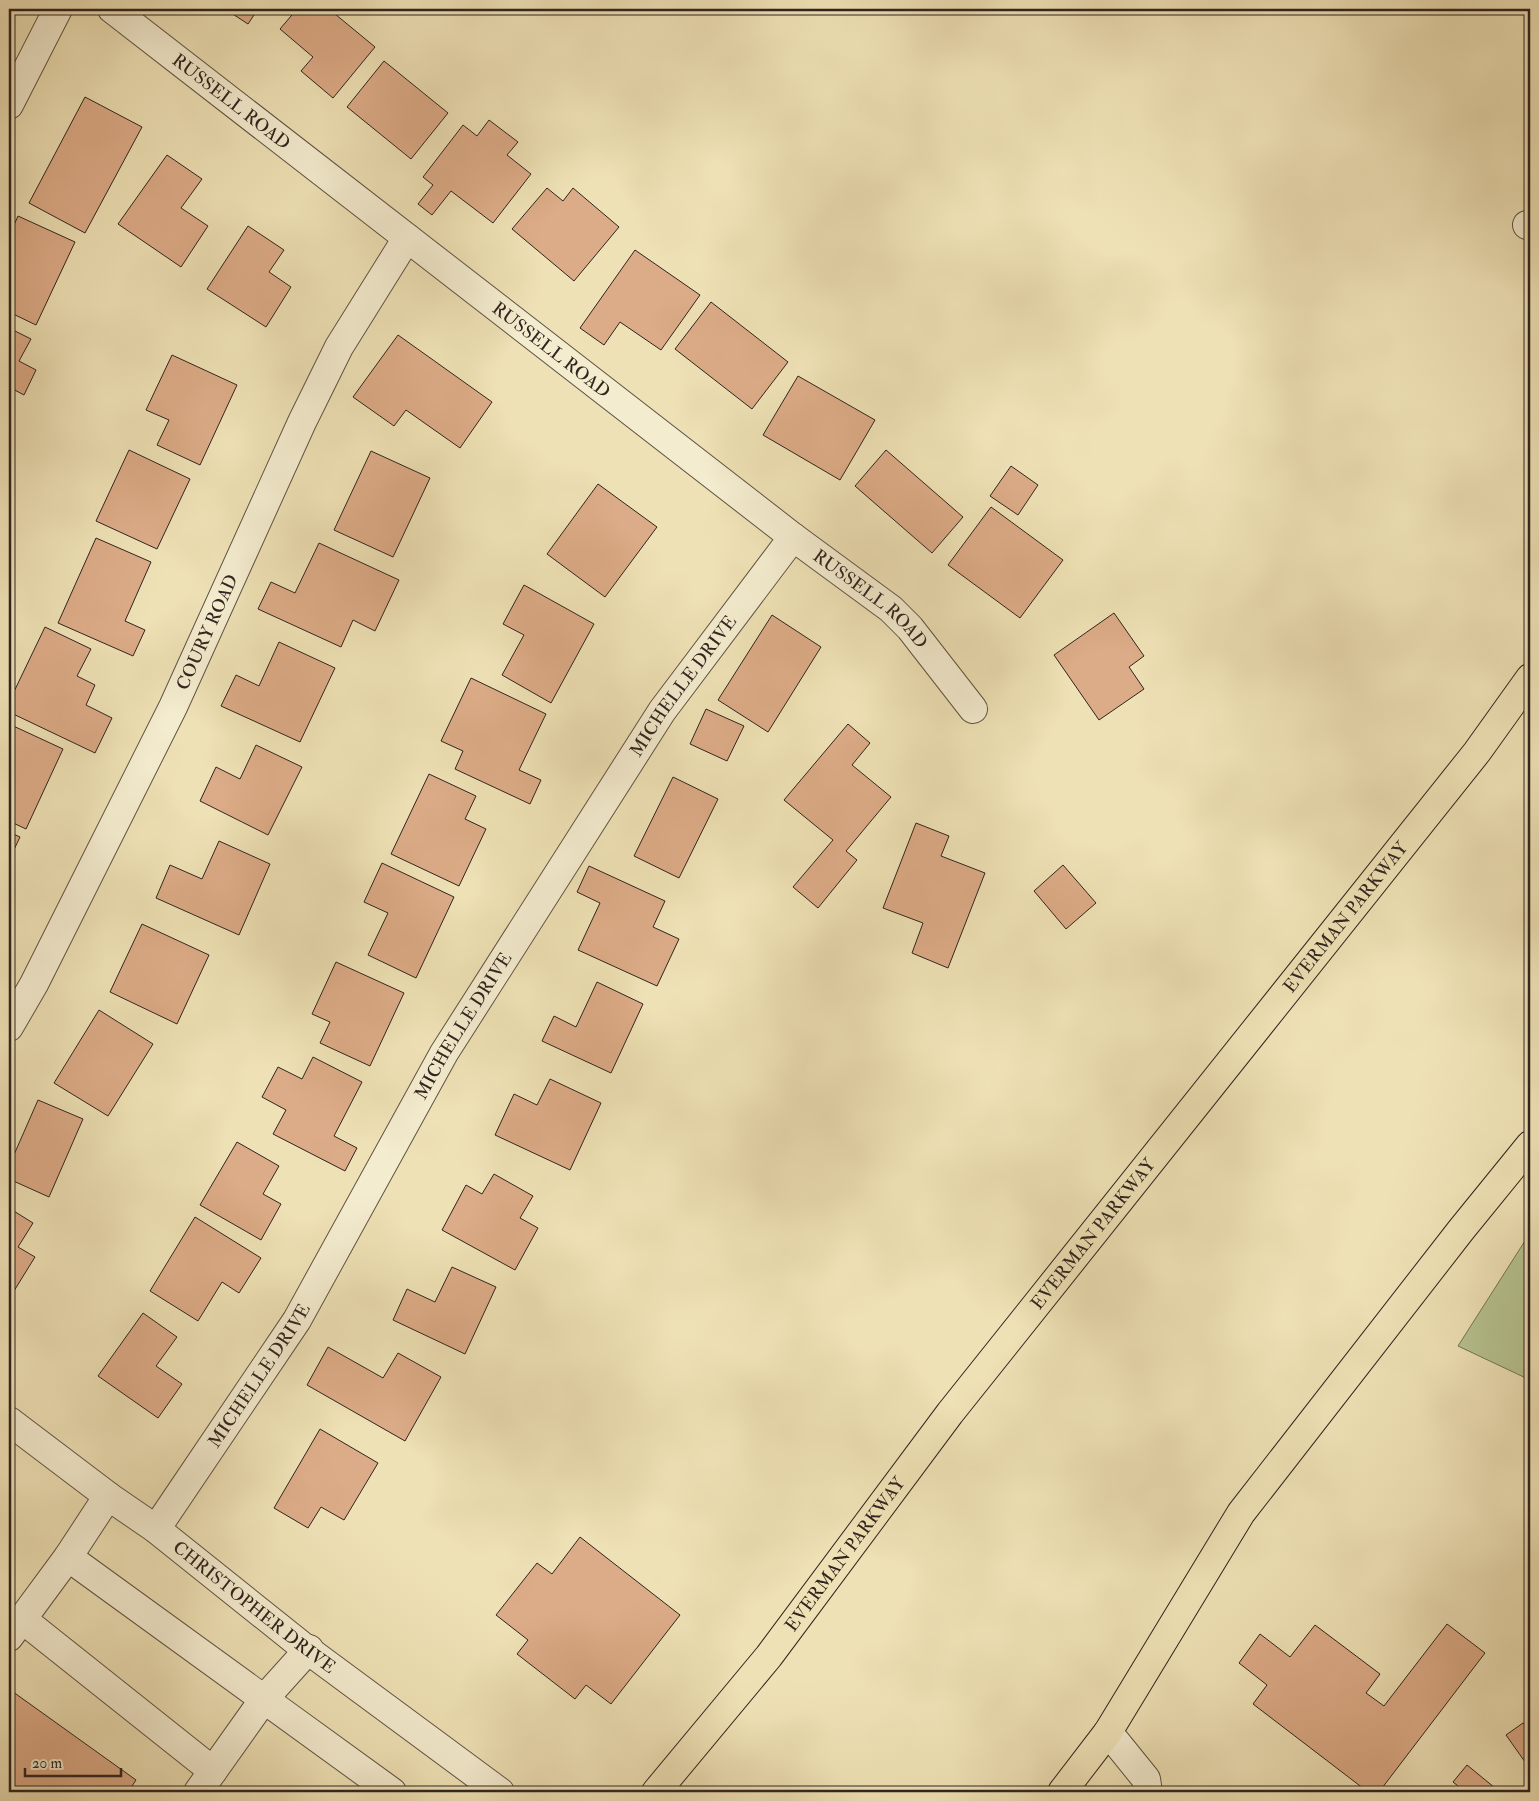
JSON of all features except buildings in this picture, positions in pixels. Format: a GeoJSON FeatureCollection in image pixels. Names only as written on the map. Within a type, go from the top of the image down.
{"type":"FeatureCollection","features":[{"type":"Feature","properties":{"kind":"main road","name":"EVERMAN PARKWAY"},"geometry":{"type":"LineString","coordinates":[[656,1792],[770,1656],[950,1413],[1477,752],[1530,678]]}},
{"type":"Feature","properties":{"kind":"main road"},"geometry":{"type":"LineString","coordinates":[[1062,1792],[1108,1732],[1241,1513],[1461,1230],[1530,1145]]}},
{"type":"Feature","properties":{"kind":"street"},"geometry":{"type":"LineString","coordinates":[[9,105],[58,9]]}},
{"type":"Feature","properties":{"kind":"street","name":"RUSSELL ROAD"},"geometry":{"type":"LineString","coordinates":[[112,9],[793,537],[891,609],[910,628],[973,709]]}},
{"type":"Feature","properties":{"kind":"street","name":"COURY ROAD"},"geometry":{"type":"LineString","coordinates":[[9,1027],[34,984],[173,707],[302,422],[339,347],[407,238]]}},
{"type":"Feature","properties":{"kind":"street","name":"MICHELLE DRIVE"},"geometry":{"type":"LineString","coordinates":[[156,1529],[296,1320],[444,1054],[662,710],[793,537]]}},
{"type":"Feature","properties":{"kind":"street","name":"CHRISTOPHER DRIVE"},"geometry":{"type":"LineString","coordinates":[[9,1421],[108,1496],[156,1529],[309,1649],[500,1792]]}},
{"type":"Feature","properties":{"kind":"street"},"geometry":{"type":"LineString","coordinates":[[108,1496],[68,1557],[15,1628],[205,1781],[264,1699],[309,1649]]}},
{"type":"Feature","properties":{"kind":"street"},"geometry":{"type":"LineString","coordinates":[[68,1557],[392,1792]]}},
{"type":"Feature","properties":{"kind":"street"},"geometry":{"type":"LineString","coordinates":[[1108,1732],[1146,1779],[1148,1792]]}},
{"type":"Feature","properties":{"kind":"green space"},"geometry":{"type":"Polygon","coordinates":[[[1530,1233],[1530,1380],[1458,1346],[1530,1233]]]}}]}
